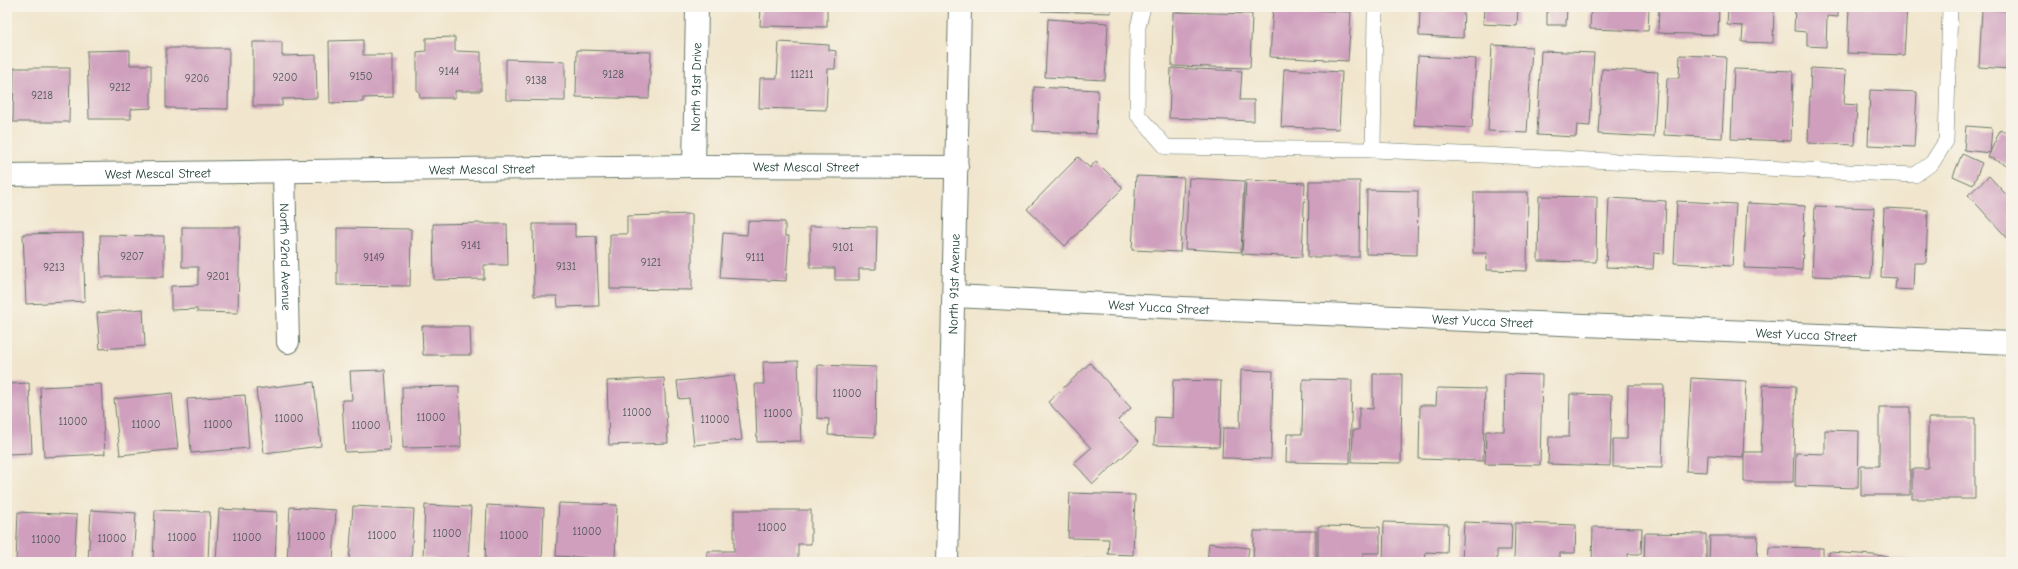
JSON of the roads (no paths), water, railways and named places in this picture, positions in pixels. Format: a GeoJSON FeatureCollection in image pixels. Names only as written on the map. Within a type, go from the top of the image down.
{"type":"FeatureCollection","features":[{"type":"Feature","properties":{"kind":"street","name":"North 91st Drive"},"geometry":{"type":"LineString","coordinates":[[694,166],[697,7]]}},
{"type":"Feature","properties":{"kind":"street","name":"North 91st Avenue"},"geometry":{"type":"LineString","coordinates":[[947,562],[955,296],[960,7]]}},
{"type":"Feature","properties":{"kind":"street","name":"West Mescal Street"},"geometry":{"type":"LineString","coordinates":[[7,175],[694,166],[957,167]]}},
{"type":"Feature","properties":{"kind":"street","name":"North 92nd Avenue"},"geometry":{"type":"LineString","coordinates":[[284,172],[288,342]]}},
{"type":"Feature","properties":{"kind":"street","name":"West Yucca Street"},"geometry":{"type":"LineString","coordinates":[[955,296],[1183,308],[2011,343]]}},
{"type":"Feature","properties":{"kind":"lane"},"geometry":{"type":"LineString","coordinates":[[1143,7],[1138,27],[1137,114],[1166,147],[1373,150],[1915,175],[1932,163],[1946,141],[1950,7]]}},
{"type":"Feature","properties":{"kind":"lane"},"geometry":{"type":"LineString","coordinates":[[1373,150],[1375,14],[1377,7]]}}]}
